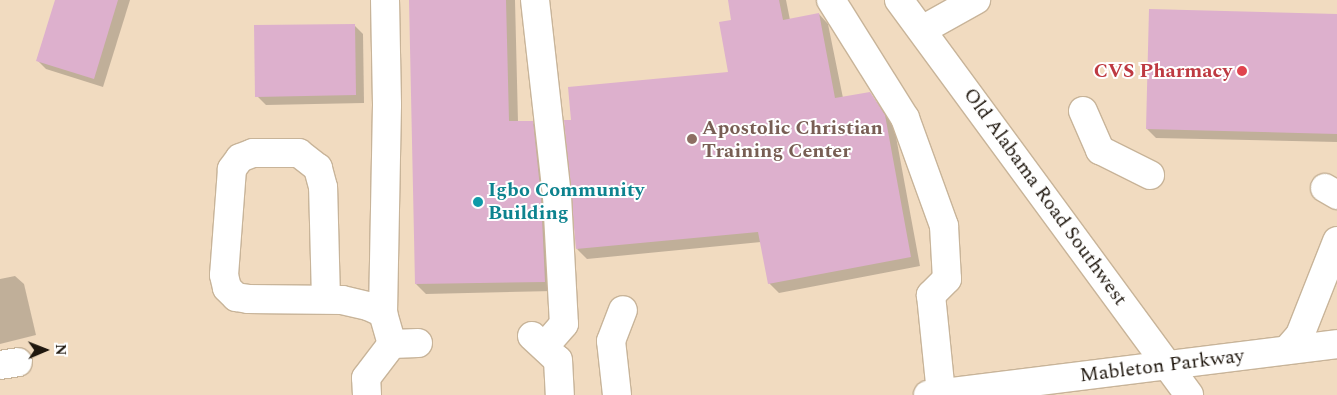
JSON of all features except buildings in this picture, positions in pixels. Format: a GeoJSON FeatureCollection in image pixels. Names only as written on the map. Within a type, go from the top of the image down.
{"type":"FeatureCollection","features":[{"type":"Feature","properties":{"kind":"street"},"geometry":{"type":"LineString","coordinates":[[382,313],[388,105],[385,0]]}},
{"type":"Feature","properties":{"kind":"street"},"geometry":{"type":"LineString","coordinates":[[535,0],[555,176],[564,324],[538,342],[558,360],[560,395]]}},
{"type":"Feature","properties":{"kind":"street"},"geometry":{"type":"LineString","coordinates":[[831,0],[905,118],[944,226],[947,280],[931,295],[934,394]]}},
{"type":"Feature","properties":{"kind":"street","name":"Old Alabama Road Southwest"},"geometry":{"type":"LineString","coordinates":[[900,0],[1190,395]]}},
{"type":"Feature","properties":{"kind":"street"},"geometry":{"type":"LineString","coordinates":[[922,30],[976,0]]}},
{"type":"Feature","properties":{"kind":"street"},"geometry":{"type":"LineString","coordinates":[[1083,111],[1100,150],[1150,175]]}},
{"type":"Feature","properties":{"kind":"street"},"geometry":{"type":"LineString","coordinates":[[326,299],[323,187],[318,168],[299,153],[253,153],[240,158],[232,168],[224,275],[227,288],[236,297],[248,299],[326,299],[368,306],[382,313],[405,343],[366,378],[366,395]]}},
{"type":"Feature","properties":{"kind":"street"},"geometry":{"type":"LineString","coordinates":[[1287,350],[1300,335],[1337,241]]}},
{"type":"Feature","properties":{"kind":"street"},"geometry":{"type":"LineString","coordinates":[[617,395],[611,341],[623,310]]}},
{"type":"Feature","properties":{"kind":"street","name":"Mableton Parkway"},"geometry":{"type":"LineString","coordinates":[[934,394],[1337,344]]}},
{"type":"Feature","properties":{"kind":"place","name":"CVS Pharmacy"},"geometry":{"type":"Point","coordinates":[1242,71]}},
{"type":"Feature","properties":{"kind":"place","name":"Apostolic Christian Training Center"},"geometry":{"type":"Point","coordinates":[692,139]}},
{"type":"Feature","properties":{"kind":"place","name":"Igbo Community Building"},"geometry":{"type":"Point","coordinates":[478,202]}}]}
